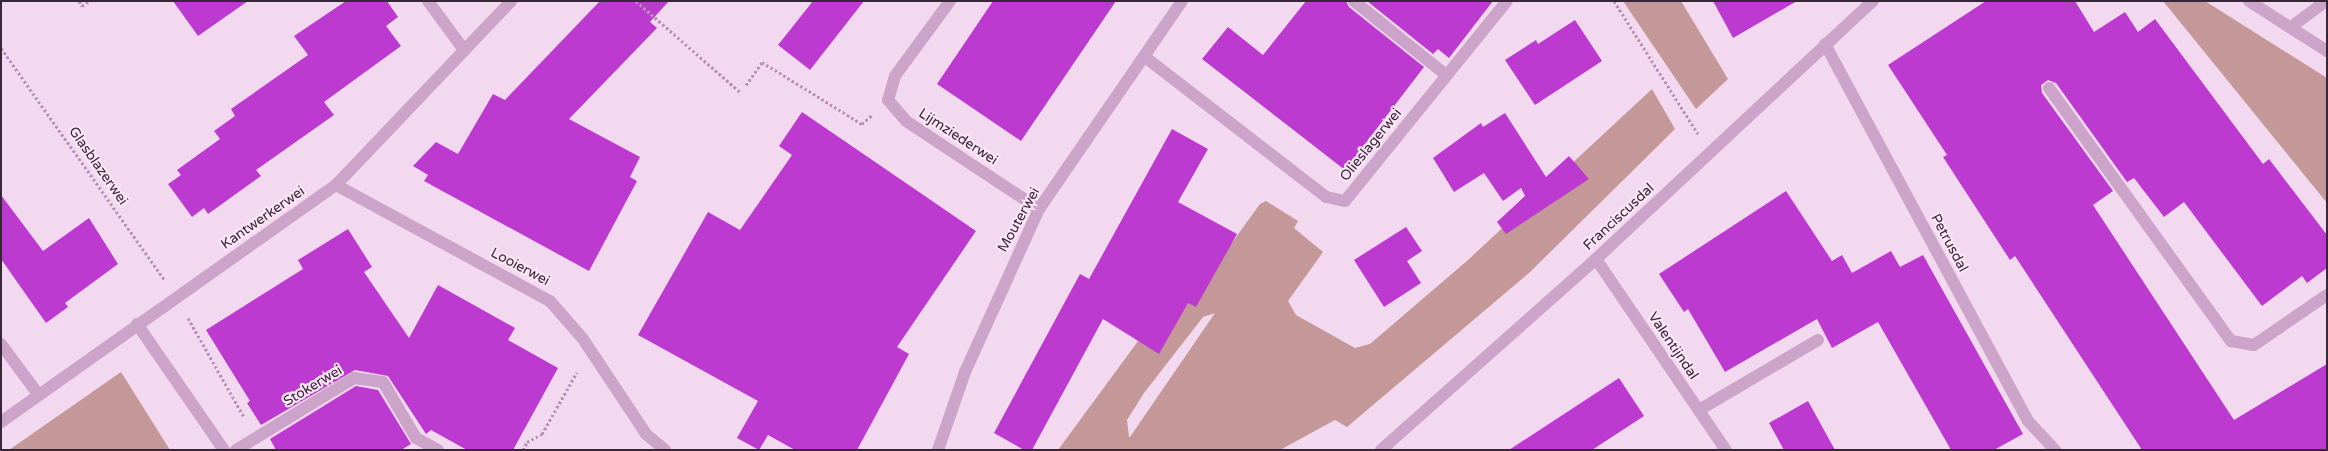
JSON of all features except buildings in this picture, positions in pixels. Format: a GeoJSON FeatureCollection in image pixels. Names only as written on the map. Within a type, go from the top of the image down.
{"type":"FeatureCollection","features":[{"type":"Feature","properties":{"kind":"street"},"geometry":{"type":"LineString","coordinates":[[428,1],[464,50]]}},
{"type":"Feature","properties":{"kind":"street","name":"Kantwerkerwei"},"geometry":{"type":"LineString","coordinates":[[1,422],[336,185],[511,1]]}},
{"type":"Feature","properties":{"kind":"street"},"geometry":{"type":"LineString","coordinates":[[888,100],[895,76],[950,1]]}},
{"type":"Feature","properties":{"kind":"street","name":"Mouterwei"},"geometry":{"type":"LineString","coordinates":[[938,450],[964,372],[1039,209],[1182,1]]}},
{"type":"Feature","properties":{"kind":"street"},"geometry":{"type":"LineString","coordinates":[[1354,1],[1446,75],[1507,1]]}},
{"type":"Feature","properties":{"kind":"street","name":"Franciscusdal"},"geometry":{"type":"LineString","coordinates":[[1380,450],[1596,259],[1873,1]]}},
{"type":"Feature","properties":{"kind":"street"},"geometry":{"type":"LineString","coordinates":[[2249,1],[2327,51]]}},
{"type":"Feature","properties":{"kind":"street"},"geometry":{"type":"LineString","coordinates":[[2291,27],[2326,1]]}},
{"type":"Feature","properties":{"kind":"street","name":"Petrusdal"},"geometry":{"type":"LineString","coordinates":[[1825,44],[2028,421],[2055,450]]}},
{"type":"Feature","properties":{"kind":"street","name":"Olieslagerwei"},"geometry":{"type":"LineString","coordinates":[[1145,56],[1326,197],[1345,202],[1446,75]]}},
{"type":"Feature","properties":{"kind":"street"},"geometry":{"type":"LineString","coordinates":[[2049,88],[2231,341],[2254,345],[2327,295]]}},
{"type":"Feature","properties":{"kind":"street","name":"Lijmziederwei"},"geometry":{"type":"LineString","coordinates":[[888,100],[906,121],[1039,209]]}},
{"type":"Feature","properties":{"kind":"street","name":"Looierwei"},"geometry":{"type":"LineString","coordinates":[[336,185],[550,300],[583,339],[646,434],[665,450]]}},
{"type":"Feature","properties":{"kind":"street","name":"Valentijndal"},"geometry":{"type":"LineString","coordinates":[[1596,259],[1726,450]]}},
{"type":"Feature","properties":{"kind":"street"},"geometry":{"type":"LineString","coordinates":[[137,324],[224,450]]}},
{"type":"Feature","properties":{"kind":"street"},"geometry":{"type":"LineString","coordinates":[[1699,410],[1818,340]]}},
{"type":"Feature","properties":{"kind":"street"},"geometry":{"type":"LineString","coordinates":[[1,344],[38,394]]}},
{"type":"Feature","properties":{"kind":"street","name":"Stokerwei"},"geometry":{"type":"LineString","coordinates":[[236,450],[354,378],[383,382],[416,438],[438,450]]}},
{"type":"Feature","properties":{"kind":"path"},"geometry":{"type":"LineString","coordinates":[[79,1],[82,6],[89,1]]}},
{"type":"Feature","properties":{"kind":"path"},"geometry":{"type":"LineString","coordinates":[[636,1],[741,93]]}},
{"type":"Feature","properties":{"kind":"path"},"geometry":{"type":"LineString","coordinates":[[1614,1],[1710,153]]}},
{"type":"Feature","properties":{"kind":"path","name":"Glasblazerwei"},"geometry":{"type":"LineString","coordinates":[[1,48],[176,297],[244,415],[241,424]]}},
{"type":"Feature","properties":{"kind":"path"},"geometry":{"type":"LineString","coordinates":[[746,85],[762,62],[862,124],[888,100]]}},
{"type":"Feature","properties":{"kind":"path"},"geometry":{"type":"LineString","coordinates":[[523,450],[527,442],[542,434],[583,361],[583,339]]}},
{"type":"Feature","properties":{"kind":"shaded area"},"geometry":{"type":"Polygon","coordinates":[[[1623,1],[1681,1],[1728,79],[1696,109],[1623,1]]]}},
{"type":"Feature","properties":{"kind":"shaded area"},"geometry":{"type":"Polygon","coordinates":[[[2163,1],[2205,1],[2327,78],[2327,203],[2163,1]]]}},
{"type":"Feature","properties":{"kind":"shaded area"},"geometry":{"type":"Polygon","coordinates":[[[1652,89],[1675,129],[1529,273],[1347,427],[1335,420],[1280,450],[1058,450],[1169,299],[1197,291],[1260,204],[1266,201],[1298,221],[1294,228],[1323,252],[1288,301],[1296,315],[1355,348],[1370,344],[1468,260],[1652,89]],[[1215,313],[1203,317],[1144,393],[1127,420],[1130,437],[1215,313]]]}},
{"type":"Feature","properties":{"kind":"shaded area"},"geometry":{"type":"Polygon","coordinates":[[[121,372],[170,450],[9,450],[121,372]]]}}]}
